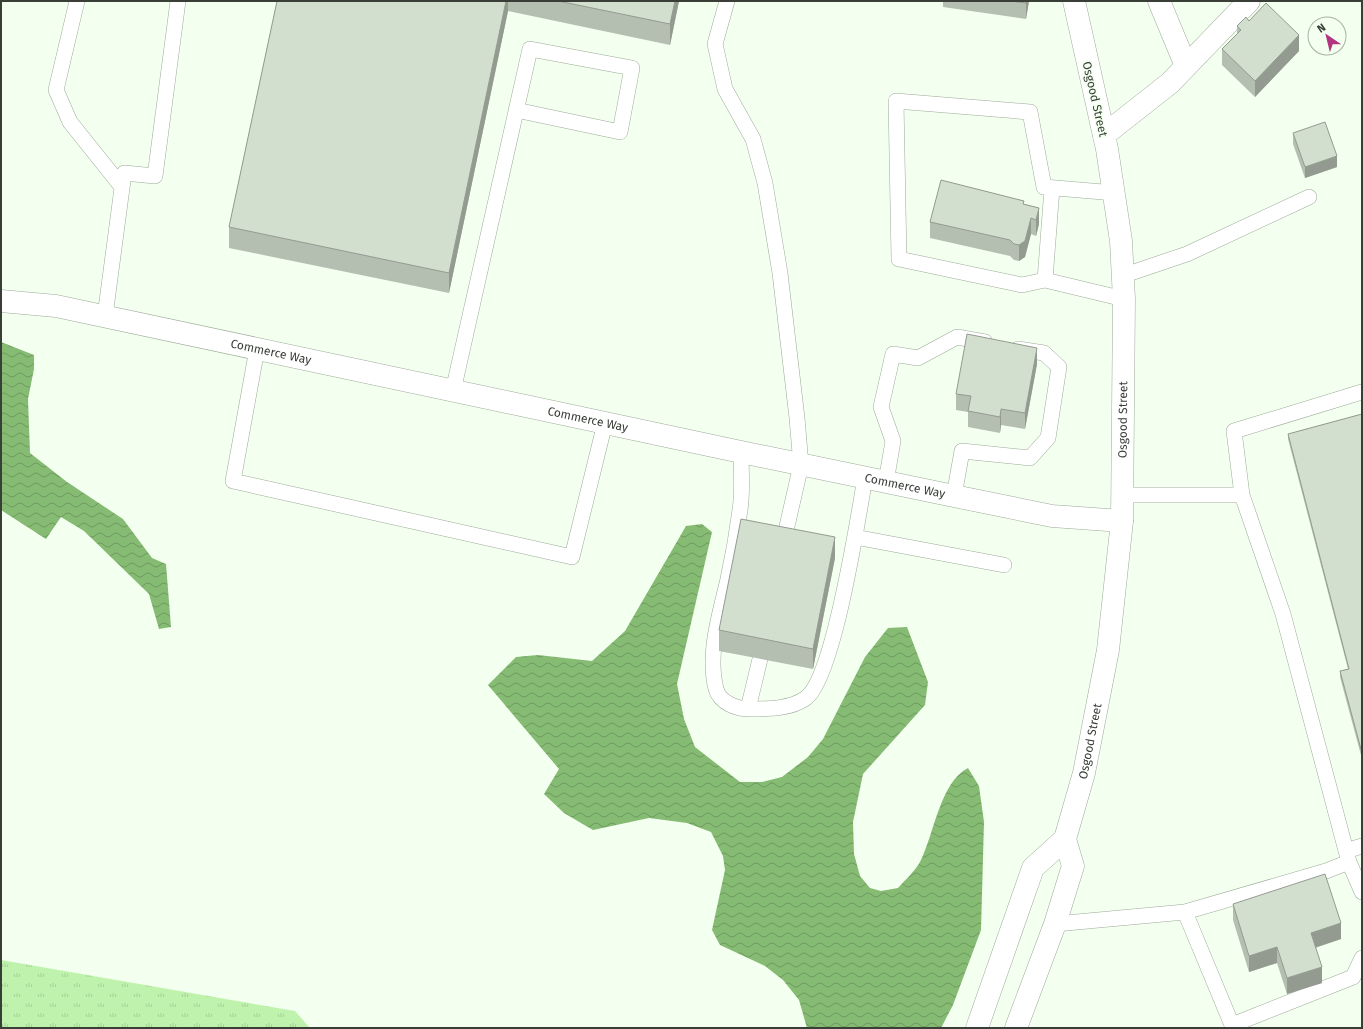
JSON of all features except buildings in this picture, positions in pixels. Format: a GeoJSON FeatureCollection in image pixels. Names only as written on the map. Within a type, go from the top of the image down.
{"type":"FeatureCollection","features":[{"type":"Feature","properties":{"kind":"main road","name":"Osgood Street"},"geometry":{"type":"LineString","coordinates":[[1065,838],[1084,774],[1108,650],[1122,521],[1124,299],[1121,242],[1115,193],[1104,135],[1074,1]]}},
{"type":"Feature","properties":{"kind":"main road"},"geometry":{"type":"LineString","coordinates":[[1159,1],[1186,66]]}},
{"type":"Feature","properties":{"kind":"main road"},"geometry":{"type":"LineString","coordinates":[[1104,135],[1170,83],[1249,1]]}},
{"type":"Feature","properties":{"kind":"main road","name":"Commerce Way"},"geometry":{"type":"LineString","coordinates":[[1,301],[56,306],[801,465],[1052,516],[1122,521]]}},
{"type":"Feature","properties":{"kind":"main road"},"geometry":{"type":"LineString","coordinates":[[978,1028],[1033,868],[1065,838],[1073,866],[1055,924],[1016,1028]]}},
{"type":"Feature","properties":{"kind":"lane"},"geometry":{"type":"LineString","coordinates":[[77,1],[56,90],[70,122],[122,187]]}},
{"type":"Feature","properties":{"kind":"lane"},"geometry":{"type":"LineString","coordinates":[[104,316],[124,174],[155,176],[178,1]]}},
{"type":"Feature","properties":{"kind":"lane"},"geometry":{"type":"LineString","coordinates":[[726,1],[715,44],[725,89],[753,139],[765,183],[780,273],[801,465],[782,548]]}},
{"type":"Feature","properties":{"kind":"lane"},"geometry":{"type":"LineString","coordinates":[[453,391],[516,110],[530,49],[632,68],[620,132],[516,110]]}},
{"type":"Feature","properties":{"kind":"lane"},"geometry":{"type":"LineString","coordinates":[[1115,193],[1044,187],[1030,112],[896,101],[899,259],[1022,285],[1045,280],[1124,299]]}},
{"type":"Feature","properties":{"kind":"lane"},"geometry":{"type":"LineString","coordinates":[[1045,280],[1052,188]]}},
{"type":"Feature","properties":{"kind":"lane"},"geometry":{"type":"LineString","coordinates":[[1122,276],[1187,254],[1308,197]]}},
{"type":"Feature","properties":{"kind":"lane"},"geometry":{"type":"LineString","coordinates":[[886,482],[893,441],[881,407],[893,354],[918,358],[957,338],[1044,353],[1059,367],[1048,438],[1030,458],[962,451],[954,496]]}},
{"type":"Feature","properties":{"kind":"lane"},"geometry":{"type":"LineString","coordinates":[[257,349],[233,481],[572,557],[605,423]]}},
{"type":"Feature","properties":{"kind":"lane"},"geometry":{"type":"LineString","coordinates":[[1362,392],[1234,432],[1242,495],[1283,614],[1347,856],[1362,892]]}},
{"type":"Feature","properties":{"kind":"lane"},"geometry":{"type":"LineString","coordinates":[[741,452],[740,508],[729,572],[713,645],[714,676],[717,691],[729,705],[748,709],[778,709],[806,698],[820,678],[838,616],[855,537],[865,478]]}},
{"type":"Feature","properties":{"kind":"lane"},"geometry":{"type":"LineString","coordinates":[[1122,495],[1242,495]]}},
{"type":"Feature","properties":{"kind":"lane"},"geometry":{"type":"LineString","coordinates":[[855,537],[1004,565]]}},
{"type":"Feature","properties":{"kind":"lane"},"geometry":{"type":"LineString","coordinates":[[748,709],[760,659]]}},
{"type":"Feature","properties":{"kind":"lane"},"geometry":{"type":"LineString","coordinates":[[1055,924],[1184,912],[1326,871],[1362,846]]}},
{"type":"Feature","properties":{"kind":"lane"},"geometry":{"type":"LineString","coordinates":[[1184,912],[1232,1025],[1353,977],[1362,958]]}},
{"type":"Feature","properties":{"kind":"green space"},"geometry":{"type":"Polygon","coordinates":[[[1,960],[295,1011],[310,1028],[1,1028],[1,960]]]}},
{"type":"Feature","properties":{"kind":"water"},"geometry":{"type":"Polygon","coordinates":[[[1,342],[34,355],[34,369],[28,399],[30,453],[67,482],[123,519],[152,558],[166,564],[171,627],[159,629],[149,594],[84,531],[61,517],[46,539],[1,510],[1,342]]]}},
{"type":"Feature","properties":{"kind":"water"},"geometry":{"type":"Polygon","coordinates":[[[702,524],[712,532],[677,684],[684,719],[695,747],[740,782],[762,782],[782,777],[808,757],[823,739],[865,657],[888,628],[907,627],[928,682],[925,705],[863,774],[853,822],[854,854],[860,876],[870,888],[881,891],[898,888],[920,862],[944,797],[951,785],[958,775],[968,768],[979,786],[984,822],[981,930],[953,1005],[941,1028],[807,1028],[799,1000],[783,980],[765,966],[720,945],[712,930],[725,870],[723,856],[711,832],[687,823],[649,818],[593,830],[564,813],[544,794],[559,769],[488,685],[516,657],[538,655],[592,661],[625,631],[686,526],[702,524]]]}}]}
